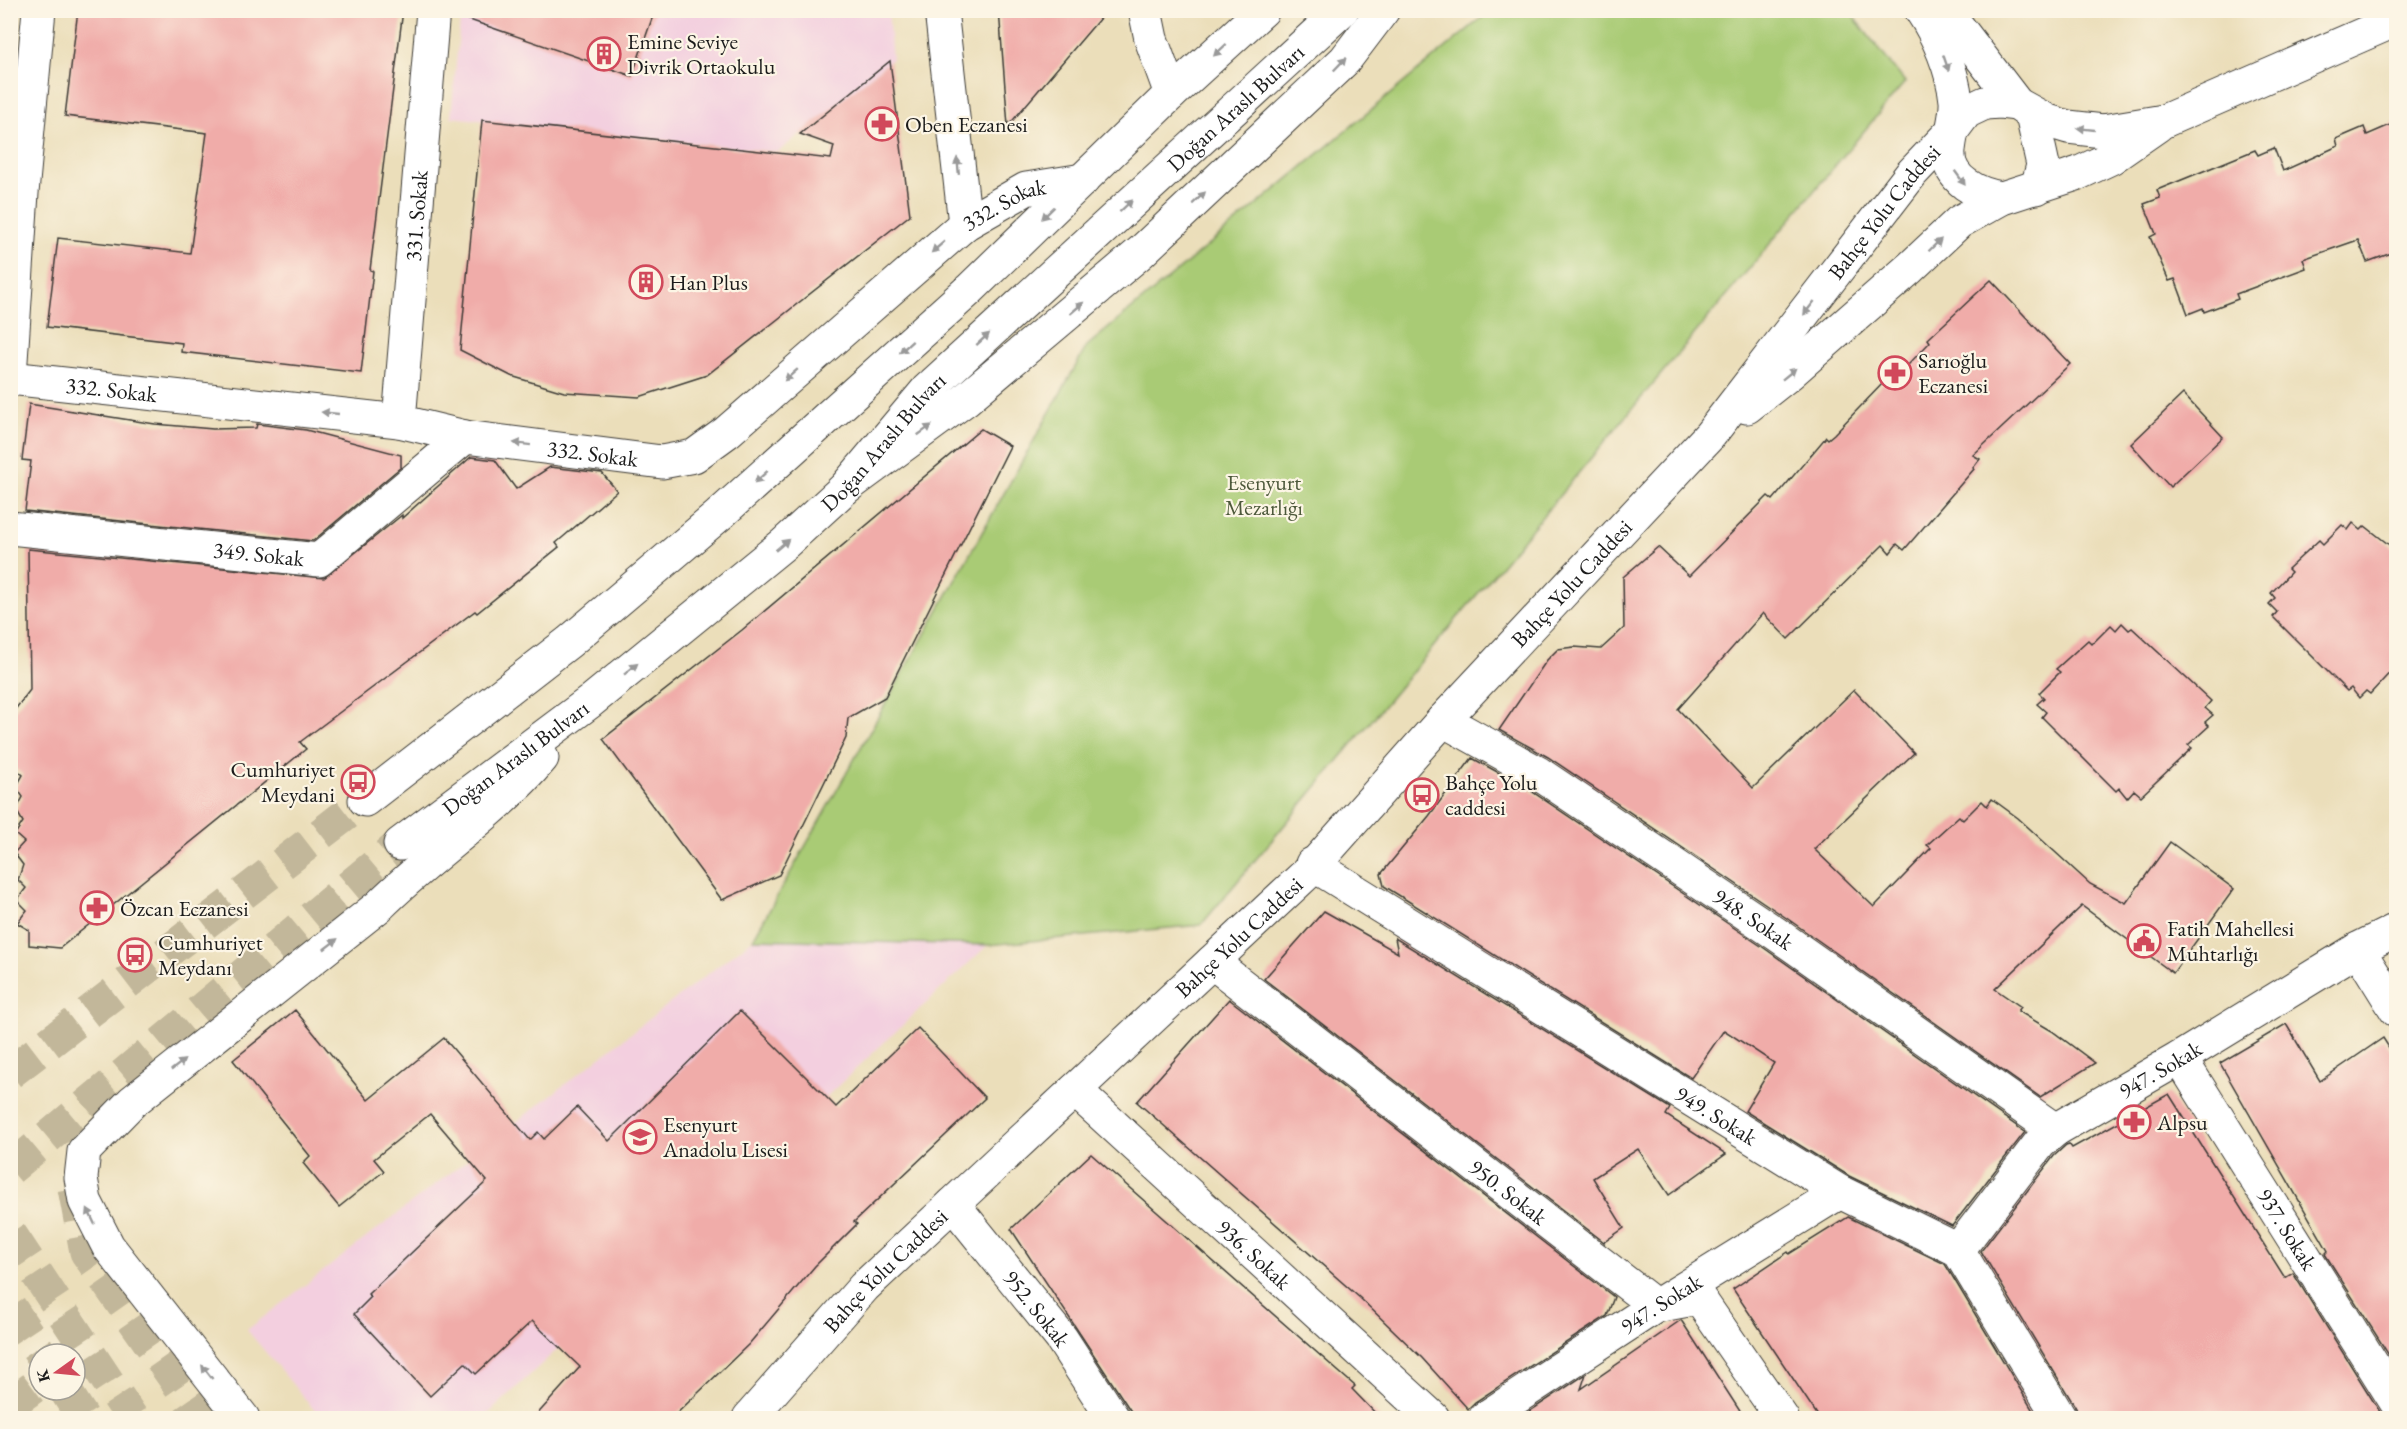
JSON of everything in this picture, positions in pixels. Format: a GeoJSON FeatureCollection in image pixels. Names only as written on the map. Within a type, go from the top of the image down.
{"type":"FeatureCollection","features":[{"type":"Feature","properties":{"kind":"main road"},"geometry":{"type":"LineString","coordinates":[[10,377],[22,193],[39,10]]}},
{"type":"Feature","properties":{"kind":"main road","name":"331. Sokak"},"geometry":{"type":"LineString","coordinates":[[399,421],[433,10]]}},
{"type":"Feature","properties":{"kind":"main road"},"geometry":{"type":"LineString","coordinates":[[941,10],[964,224]]}},
{"type":"Feature","properties":{"kind":"main road"},"geometry":{"type":"LineString","coordinates":[[1145,10],[1151,39],[1172,94]]}},
{"type":"Feature","properties":{"kind":"main road"},"geometry":{"type":"LineString","coordinates":[[365,800],[569,642],[719,515],[969,289],[1263,10]]}},
{"type":"Feature","properties":{"kind":"main road","name":"Doğan Araslı Bulvarı"},"geometry":{"type":"LineString","coordinates":[[400,844],[591,701],[785,543],[844,489],[927,390],[1342,10]]}},
{"type":"Feature","properties":{"kind":"main road"},"geometry":{"type":"LineString","coordinates":[[844,489],[965,400],[1141,252],[1345,60],[1383,10]]}},
{"type":"Feature","properties":{"kind":"main road"},"geometry":{"type":"LineString","coordinates":[[1921,10],[1932,27],[1956,101],[1951,132]]}},
{"type":"Feature","properties":{"kind":"main road"},"geometry":{"type":"LineString","coordinates":[[1945,10],[2017,104],[2032,115],[2043,165],[2037,188]]}},
{"type":"Feature","properties":{"kind":"main road","name":"Bahçe Yolu Caddesi"},"geometry":{"type":"LineString","coordinates":[[1710,435],[1789,374],[1959,222],[2002,198],[2037,188],[2111,158],[2164,121],[2397,20]]}},
{"type":"Feature","properties":{"kind":"main road","name":"Bahçe Yolu Caddesi"},"geometry":{"type":"LineString","coordinates":[[749,1419],[864,1287],[1305,874],[1443,720],[1710,435],[1912,173],[1951,132],[1966,112],[1973,107],[2000,102],[2017,104],[2048,121],[2068,127],[2103,131],[2164,121]]}},
{"type":"Feature","properties":{"kind":"main road","name":"Bahçe Yolu Caddesi"},"geometry":{"type":"LineString","coordinates":[[1951,132],[1948,155],[1955,172],[1966,186],[1985,196],[2002,198]]}},
{"type":"Feature","properties":{"kind":"main road","name":"332. Sokak"},"geometry":{"type":"LineString","coordinates":[[10,377],[399,421],[465,437],[662,462],[694,456],[727,432],[964,224],[1026,189],[1083,180]]}},
{"type":"Feature","properties":{"kind":"main road","name":"349. Sokak"},"geometry":{"type":"LineString","coordinates":[[10,528],[320,560],[465,437]]}},
{"type":"Feature","properties":{"kind":"main road"},"geometry":{"type":"LineString","coordinates":[[243,1419],[108,1246],[85,1201],[81,1179],[84,1151],[132,1102],[379,906],[410,875],[525,778],[591,701]]}},
{"type":"Feature","properties":{"kind":"main road","name":"948. Sokak"},"geometry":{"type":"LineString","coordinates":[[1443,720],[1538,773],[1775,933],[2055,1130]]}},
{"type":"Feature","properties":{"kind":"main road","name":"949. Sokak"},"geometry":{"type":"LineString","coordinates":[[1312,864],[1840,1192],[1958,1250]]}},
{"type":"Feature","properties":{"kind":"main road","name":"947. Sokak"},"geometry":{"type":"LineString","coordinates":[[1958,1250],[2040,1143],[2055,1130],[2180,1058],[2358,949],[2397,930]]}},
{"type":"Feature","properties":{"kind":"main road"},"geometry":{"type":"LineString","coordinates":[[2358,949],[2397,1010]]}},
{"type":"Feature","properties":{"kind":"main road","name":"950. Sokak"},"geometry":{"type":"LineString","coordinates":[[1212,962],[1656,1306]]}},
{"type":"Feature","properties":{"kind":"main road","name":"937. Sokak"},"geometry":{"type":"LineString","coordinates":[[2180,1058],[2397,1402]]}},
{"type":"Feature","properties":{"kind":"main road","name":"936. Sokak"},"geometry":{"type":"LineString","coordinates":[[1075,1090],[1433,1419]]}},
{"type":"Feature","properties":{"kind":"main road","name":"947. Sokak"},"geometry":{"type":"LineString","coordinates":[[1485,1419],[1656,1306],[1840,1192]]}},
{"type":"Feature","properties":{"kind":"main road","name":"952. Sokak"},"geometry":{"type":"LineString","coordinates":[[953,1204],[1061,1338],[1113,1419]]}},
{"type":"Feature","properties":{"kind":"main road"},"geometry":{"type":"LineString","coordinates":[[1958,1250],[2060,1419]]}},
{"type":"Feature","properties":{"kind":"main road"},"geometry":{"type":"LineString","coordinates":[[1656,1306],[1699,1298],[1782,1419]]}},
{"type":"Feature","properties":{"kind":"shaded area"},"geometry":{"type":"Polygon","coordinates":[[[461,11],[888,11],[892,59],[778,152],[451,117],[461,11]]]}},
{"type":"Feature","properties":{"kind":"shaded area","name":"Esenyurt Anadolu Lisesi"},"geometry":{"type":"Polygon","coordinates":[[[753,939],[988,945],[484,1418],[321,1418],[247,1330],[753,939]]]}},
{"type":"Feature","properties":{"kind":"green space","name":"Esenyurt Mezarlığı"},"geometry":{"type":"Polygon","coordinates":[[[1490,11],[1849,11],[1905,82],[1201,925],[988,945],[753,939],[1087,346],[1490,11]]]}},
{"type":"Feature","properties":{"kind":"building"},"geometry":{"type":"Polygon","coordinates":[[[78,10],[403,10],[370,270],[373,271],[361,373],[181,352],[182,343],[47,327],[58,238],[190,253],[207,133],[65,116],[78,10]]]}},
{"type":"Feature","properties":{"kind":"building","name":"Emine Seviye Divrik Ortaokulu"},"geometry":{"type":"Polygon","coordinates":[[[459,10],[655,10],[632,76],[458,16],[459,10]]]}},
{"type":"Feature","properties":{"kind":"building"},"geometry":{"type":"Polygon","coordinates":[[[999,10],[1107,10],[1008,126],[999,10]]]}},
{"type":"Feature","properties":{"kind":"building","name":"Han Plus"},"geometry":{"type":"Polygon","coordinates":[[[890,61],[910,215],[707,375],[639,397],[564,392],[511,376],[460,350],[482,120],[831,159],[834,146],[800,134],[890,61]]]}},
{"type":"Feature","properties":{"kind":"building"},"geometry":{"type":"Polygon","coordinates":[[[2397,122],[2397,251],[2367,262],[2358,240],[2303,259],[2306,268],[2236,294],[2238,299],[2204,312],[2203,308],[2188,314],[2175,279],[2169,281],[2150,237],[2156,234],[2144,204],[2160,198],[2157,190],[2255,150],[2258,155],[2274,148],[2283,171],[2338,146],[2336,139],[2364,127],[2367,135],[2397,122]]]}},
{"type":"Feature","properties":{"kind":"building"},"geometry":{"type":"Polygon","coordinates":[[[1991,280],[2070,364],[1973,455],[1980,459],[1974,469],[1904,550],[1897,544],[1890,553],[1883,545],[1788,639],[1763,613],[1678,709],[1753,788],[1854,690],[1914,753],[1814,849],[1874,907],[1931,848],[1927,845],[1959,816],[1963,820],[1982,801],[1987,806],[1992,799],[2018,818],[2090,884],[2126,903],[2170,842],[2234,889],[2173,973],[2082,906],[1995,989],[2021,1007],[2018,1011],[2052,1031],[2095,1063],[2040,1097],[1785,917],[1548,757],[1499,730],[1547,660],[1558,649],[1574,647],[1601,649],[1624,628],[1623,577],[1658,547],[1689,576],[1768,496],[1773,500],[1826,437],[1828,439],[1834,434],[1885,381],[1889,385],[1930,342],[1928,339],[1991,280]]]}},
{"type":"Feature","properties":{"kind":"building"},"geometry":{"type":"Polygon","coordinates":[[[2183,394],[2223,437],[2170,487],[2131,444],[2183,394]]]}},
{"type":"Feature","properties":{"kind":"building"},"geometry":{"type":"Polygon","coordinates":[[[29,404],[155,424],[213,429],[256,428],[257,424],[306,430],[401,455],[401,467],[313,541],[25,511],[31,461],[22,460],[29,404]]]}},
{"type":"Feature","properties":{"kind":"building"},"geometry":{"type":"Polygon","coordinates":[[[981,429],[1010,446],[885,697],[848,718],[846,738],[779,875],[722,900],[603,739],[742,630],[981,429]]]}},
{"type":"Feature","properties":{"kind":"building"},"geometry":{"type":"Polygon","coordinates":[[[471,457],[495,460],[516,489],[550,467],[602,473],[617,491],[556,543],[559,547],[477,613],[475,611],[300,742],[306,749],[60,948],[29,945],[29,930],[17,923],[27,910],[17,900],[26,888],[18,880],[23,865],[14,853],[24,842],[15,834],[23,822],[16,810],[23,797],[16,787],[23,775],[10,764],[10,716],[30,690],[28,549],[324,578],[402,515],[402,518],[471,457]]]}},
{"type":"Feature","properties":{"kind":"building"},"geometry":{"type":"Polygon","coordinates":[[[2353,523],[2361,530],[2365,526],[2397,551],[2397,665],[2370,694],[2366,691],[2359,698],[2351,688],[2347,691],[2273,617],[2277,612],[2269,604],[2275,598],[2271,593],[2291,572],[2288,569],[2319,540],[2323,544],[2342,525],[2348,530],[2353,523]]]}},
{"type":"Feature","properties":{"kind":"building"},"geometry":{"type":"Polygon","coordinates":[[[2122,623],[2129,630],[2132,628],[2211,701],[2205,708],[2213,715],[2205,722],[2209,726],[2188,745],[2192,748],[2141,796],[2134,790],[2127,798],[2119,788],[2116,791],[2042,717],[2046,712],[2037,704],[2044,698],[2039,693],[2060,672],[2056,669],[2088,640],[2092,644],[2111,625],[2116,630],[2122,623]]]}},
{"type":"Feature","properties":{"kind":"building"},"geometry":{"type":"Polygon","coordinates":[[[1472,758],[1528,789],[1764,948],[2025,1132],[1952,1226],[1849,1176],[1745,1111],[1774,1063],[1724,1030],[1691,1078],[1384,886],[1381,874],[1429,816],[1472,758]]]}},
{"type":"Feature","properties":{"kind":"building"},"geometry":{"type":"Polygon","coordinates":[[[1324,911],[1398,953],[1395,938],[1670,1108],[1666,1115],[1726,1154],[1669,1195],[1638,1149],[1593,1178],[1624,1228],[1604,1242],[1264,979],[1324,911]]]}},
{"type":"Feature","properties":{"kind":"building"},"geometry":{"type":"Polygon","coordinates":[[[1229,999],[1614,1297],[1607,1316],[1475,1402],[1468,1409],[1422,1358],[1360,1298],[1137,1102],[1229,999]]]}},
{"type":"Feature","properties":{"kind":"building"},"geometry":{"type":"Polygon","coordinates":[[[295,1010],[368,1100],[444,1038],[530,1140],[538,1132],[544,1139],[577,1107],[609,1141],[740,1011],[836,1107],[918,1028],[985,1098],[854,1222],[857,1224],[815,1266],[749,1344],[671,1419],[533,1419],[580,1367],[532,1321],[476,1374],[465,1363],[430,1396],[354,1314],[371,1297],[368,1294],[487,1181],[430,1114],[374,1159],[384,1171],[339,1207],[303,1163],[310,1156],[233,1060],[295,1010]]]}},
{"type":"Feature","properties":{"kind":"building"},"geometry":{"type":"Polygon","coordinates":[[[2286,1024],[2320,1081],[2383,1038],[2397,1060],[2397,1368],[2325,1254],[2328,1251],[2220,1063],[2286,1024]]]}},
{"type":"Feature","properties":{"kind":"building"},"geometry":{"type":"Polygon","coordinates":[[[2169,1094],[2285,1278],[2293,1273],[2380,1412],[2387,1419],[2079,1419],[2076,1408],[1981,1251],[2054,1156],[2066,1145],[2069,1144],[2072,1148],[2169,1094]]]}},
{"type":"Feature","properties":{"kind":"building"},"geometry":{"type":"Polygon","coordinates":[[[1091,1154],[1355,1386],[1352,1389],[1381,1419],[1136,1419],[1011,1229],[1091,1154]]]}},
{"type":"Feature","properties":{"kind":"building"},"geometry":{"type":"Polygon","coordinates":[[[1848,1217],[1945,1264],[2038,1419],[1820,1419],[1733,1289],[1788,1252],[1789,1254],[1848,1217]]]}},
{"type":"Feature","properties":{"kind":"building"},"geometry":{"type":"Polygon","coordinates":[[[1681,1320],[1745,1419],[1518,1419],[1586,1374],[1581,1389],[1681,1320]]]}},
{"type":"Feature","properties":{"kind":"tunnel"},"geometry":{"type":"LineString","coordinates":[[10,1073],[365,800]]}},
{"type":"Feature","properties":{"kind":"tunnel"},"geometry":{"type":"LineString","coordinates":[[10,1169],[400,844]]}},
{"type":"Feature","properties":{"kind":"tunnel"},"geometry":{"type":"LineString","coordinates":[[74,1188],[86,1252],[202,1418]]}},
{"type":"Feature","properties":{"kind":"tunnel"},"geometry":{"type":"LineString","coordinates":[[10,1233],[132,1418]]}},
{"type":"Feature","properties":{"kind":"tunnel"},"geometry":{"type":"LineString","coordinates":[[10,1307],[33,1342]]}},
{"type":"Feature","properties":{"kind":"tunnel"},"geometry":{"type":"LineString","coordinates":[[10,1384],[35,1418]]}},
{"type":"Feature","properties":{"kind":"tunnel"},"geometry":{"type":"LineString","coordinates":[[73,1402],[83,1418]]}},
{"type":"Feature","properties":{"kind":"place","name":"Emine Seviye Divrik Ortaokulu"},"geometry":{"type":"Point","coordinates":[604,54]}},
{"type":"Feature","properties":{"kind":"place","name":"Oben Eczanesi"},"geometry":{"type":"Point","coordinates":[882,124]}},
{"type":"Feature","properties":{"kind":"place","name":"Han Plus"},"geometry":{"type":"Point","coordinates":[646,282]}},
{"type":"Feature","properties":{"kind":"place","name":"Sarıoğlu Eczanesi"},"geometry":{"type":"Point","coordinates":[1895,373]}},
{"type":"Feature","properties":{"kind":"place","name":"Cumhuriyet Meydani"},"geometry":{"type":"Point","coordinates":[358,782]}},
{"type":"Feature","properties":{"kind":"place","name":"Bahçe Yolu caddesi"},"geometry":{"type":"Point","coordinates":[1422,795]}},
{"type":"Feature","properties":{"kind":"place","name":"Özcan Eczanesi"},"geometry":{"type":"Point","coordinates":[97,908]}},
{"type":"Feature","properties":{"kind":"place","name":"Fatih Mahellesi Muhtarlığı"},"geometry":{"type":"Point","coordinates":[2144,941]}},
{"type":"Feature","properties":{"kind":"place","name":"Cumhuriyet Meydanı"},"geometry":{"type":"Point","coordinates":[135,955]}},
{"type":"Feature","properties":{"kind":"place","name":"Alpsu"},"geometry":{"type":"Point","coordinates":[2134,1122]}},
{"type":"Feature","properties":{"kind":"place","name":"Esenyurt Anadolu Lisesi"},"geometry":{"type":"Point","coordinates":[640,1137]}}]}
